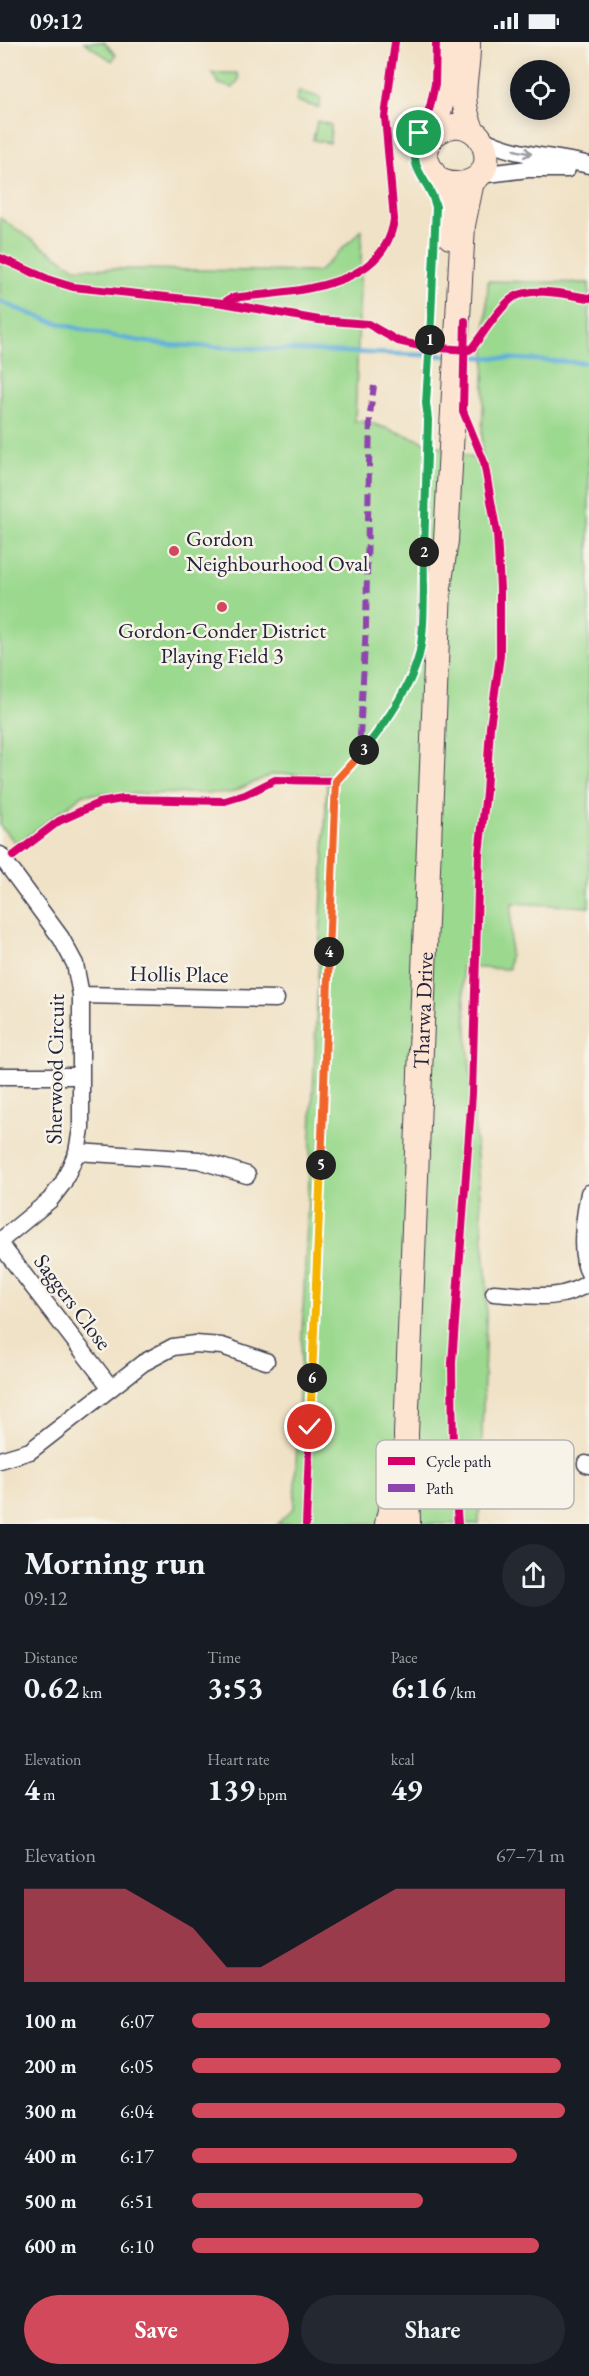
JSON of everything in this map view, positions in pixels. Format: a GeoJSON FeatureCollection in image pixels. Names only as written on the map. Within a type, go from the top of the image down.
{"type":"FeatureCollection","features":[{"type":"Feature","properties":{"kind":"main road"},"geometry":{"type":"LineString","coordinates":[[450,42],[447,82],[426,153],[427,162],[436,178],[454,186],[476,178],[486,157],[485,147],[465,114],[463,95],[468,42]]}},
{"type":"Feature","properties":{"kind":"main road"},"geometry":{"type":"LineString","coordinates":[[429,143],[435,134],[453,126],[464,127],[477,135]]}},
{"type":"Feature","properties":{"kind":"main road","name":"Tharwa Drive"},"geometry":{"type":"LineString","coordinates":[[436,178],[446,192],[451,209],[452,320]]}},
{"type":"Feature","properties":{"kind":"main road","name":"Tharwa Drive"},"geometry":{"type":"LineString","coordinates":[[406,1440],[439,587],[435,540],[447,387],[441,343],[452,320],[463,225],[476,178]]}},
{"type":"Feature","properties":{"kind":"main road","name":"Tharwa Drive"},"geometry":{"type":"LineString","coordinates":[[405,1440],[406,1434]]}},
{"type":"Feature","properties":{"kind":"main road","name":"Tharwa Drive"},"geometry":{"type":"LineString","coordinates":[[387,1524],[390,1509]]}},
{"type":"Feature","properties":{"kind":"main road","name":"Tharwa Drive"},"geometry":{"type":"LineString","coordinates":[[408,1509],[408,1524]]}},
{"type":"Feature","properties":{"kind":"street"},"geometry":{"type":"LineString","coordinates":[[477,135],[491,144],[520,152],[589,165]]}},
{"type":"Feature","properties":{"kind":"street"},"geometry":{"type":"LineString","coordinates":[[476,178],[501,171],[567,169],[589,165]]}},
{"type":"Feature","properties":{"kind":"street","name":"Sherwood Circuit"},"geometry":{"type":"LineString","coordinates":[[0,855],[61,938],[75,964],[81,995],[81,1129],[77,1152],[63,1183],[50,1200],[0,1242]]}},
{"type":"Feature","properties":{"kind":"street","name":"Hollis Place"},"geometry":{"type":"LineString","coordinates":[[81,995],[276,999]]}},
{"type":"Feature","properties":{"kind":"street"},"geometry":{"type":"LineString","coordinates":[[0,1076],[81,1076]]}},
{"type":"Feature","properties":{"kind":"street"},"geometry":{"type":"LineString","coordinates":[[77,1152],[200,1160],[247,1175]]}},
{"type":"Feature","properties":{"kind":"street"},"geometry":{"type":"LineString","coordinates":[[589,1193],[583,1256],[589,1272]]}},
{"type":"Feature","properties":{"kind":"street","name":"Saggers Close"},"geometry":{"type":"LineString","coordinates":[[0,1242],[111,1388]]}},
{"type":"Feature","properties":{"kind":"street"},"geometry":{"type":"LineString","coordinates":[[494,1293],[562,1296],[577,1291],[589,1282]]}},
{"type":"Feature","properties":{"kind":"street"},"geometry":{"type":"LineString","coordinates":[[0,1460],[30,1451],[142,1363],[173,1347],[195,1344],[222,1346],[266,1361]]}},
{"type":"Feature","properties":{"kind":"green space"},"geometry":{"type":"Polygon","coordinates":[[[84,42],[104,42],[116,55],[112,61],[84,42]]]}},
{"type":"Feature","properties":{"kind":"green space"},"geometry":{"type":"Polygon","coordinates":[[[212,73],[237,73],[239,79],[233,88],[219,84],[212,73]]]}},
{"type":"Feature","properties":{"kind":"green space"},"geometry":{"type":"Polygon","coordinates":[[[299,91],[321,98],[319,108],[296,101],[299,91]]]}},
{"type":"Feature","properties":{"kind":"green space"},"geometry":{"type":"Polygon","coordinates":[[[317,121],[331,125],[330,143],[313,140],[317,121]]]}},
{"type":"Feature","properties":{"kind":"green space"},"geometry":{"type":"Polygon","coordinates":[[[0,218],[75,268],[318,272],[362,230],[355,421],[368,422],[481,461],[488,281],[589,283],[589,907],[512,903],[509,969],[462,967],[487,1287],[482,1440],[376,1440],[376,1509],[480,1509],[479,1524],[277,1524],[294,1508],[327,784],[334,775],[273,774],[230,793],[84,794],[17,844],[0,826],[0,218]]]}},
{"type":"Feature","properties":{"kind":"waterway"},"geometry":{"type":"LineString","coordinates":[[0,301],[40,317],[83,330],[169,345],[448,356]]}},
{"type":"Feature","properties":{"kind":"waterway"},"geometry":{"type":"LineString","coordinates":[[463,356],[589,363]]}},
{"type":"Feature","properties":{"kind":"marked path"},"geometry":{"type":"LineString","coordinates":[[359,755],[366,625],[370,414],[374,386]]}},
{"type":"Feature","properties":{"kind":"cycle path"},"geometry":{"type":"LineString","coordinates":[[225,302],[231,298],[279,293],[330,283],[353,274],[373,261],[387,243],[394,219],[385,117],[395,42]]}},
{"type":"Feature","properties":{"kind":"cycle path"},"geometry":{"type":"LineString","coordinates":[[13,856],[59,821],[99,803],[122,799],[225,801],[245,795],[275,780],[336,781],[376,734],[409,681],[421,643],[428,420],[426,403],[436,207],[434,198],[416,169],[414,158],[415,146],[430,107],[435,84],[436,42]]}},
{"type":"Feature","properties":{"kind":"cycle path"},"geometry":{"type":"LineString","coordinates":[[0,258],[50,280],[73,287],[223,303],[319,320],[368,324],[398,341],[424,347],[469,350],[503,307],[514,297],[522,294],[551,292],[589,298]]}},
{"type":"Feature","properties":{"kind":"cycle path"},"geometry":{"type":"LineString","coordinates":[[453,1440],[452,1363],[472,1094],[479,854],[490,727],[500,656],[497,534],[484,462],[463,411],[465,321]]}},
{"type":"Feature","properties":{"kind":"cycle path"},"geometry":{"type":"LineString","coordinates":[[306,1524],[336,781]]}},
{"type":"Feature","properties":{"kind":"cycle path"},"geometry":{"type":"LineString","coordinates":[[457,1509],[458,1524]]}},
{"type":"Feature","properties":{"kind":"place","name":"Gordon Neighbourhood Oval"},"geometry":{"type":"Point","coordinates":[174,551]}},
{"type":"Feature","properties":{"kind":"place","name":"Gordon-Conder District Playing Field 3"},"geometry":{"type":"Point","coordinates":[222,607]}},
{"type":"Feature","properties":{"kind":"route"},"geometry":{"type":"LineString","coordinates":[[310,1427],[336,781],[372,740],[393,708],[418,659],[421,643],[428,420],[426,403],[436,207],[434,198],[416,169],[415,146],[419,133]]}}]}
